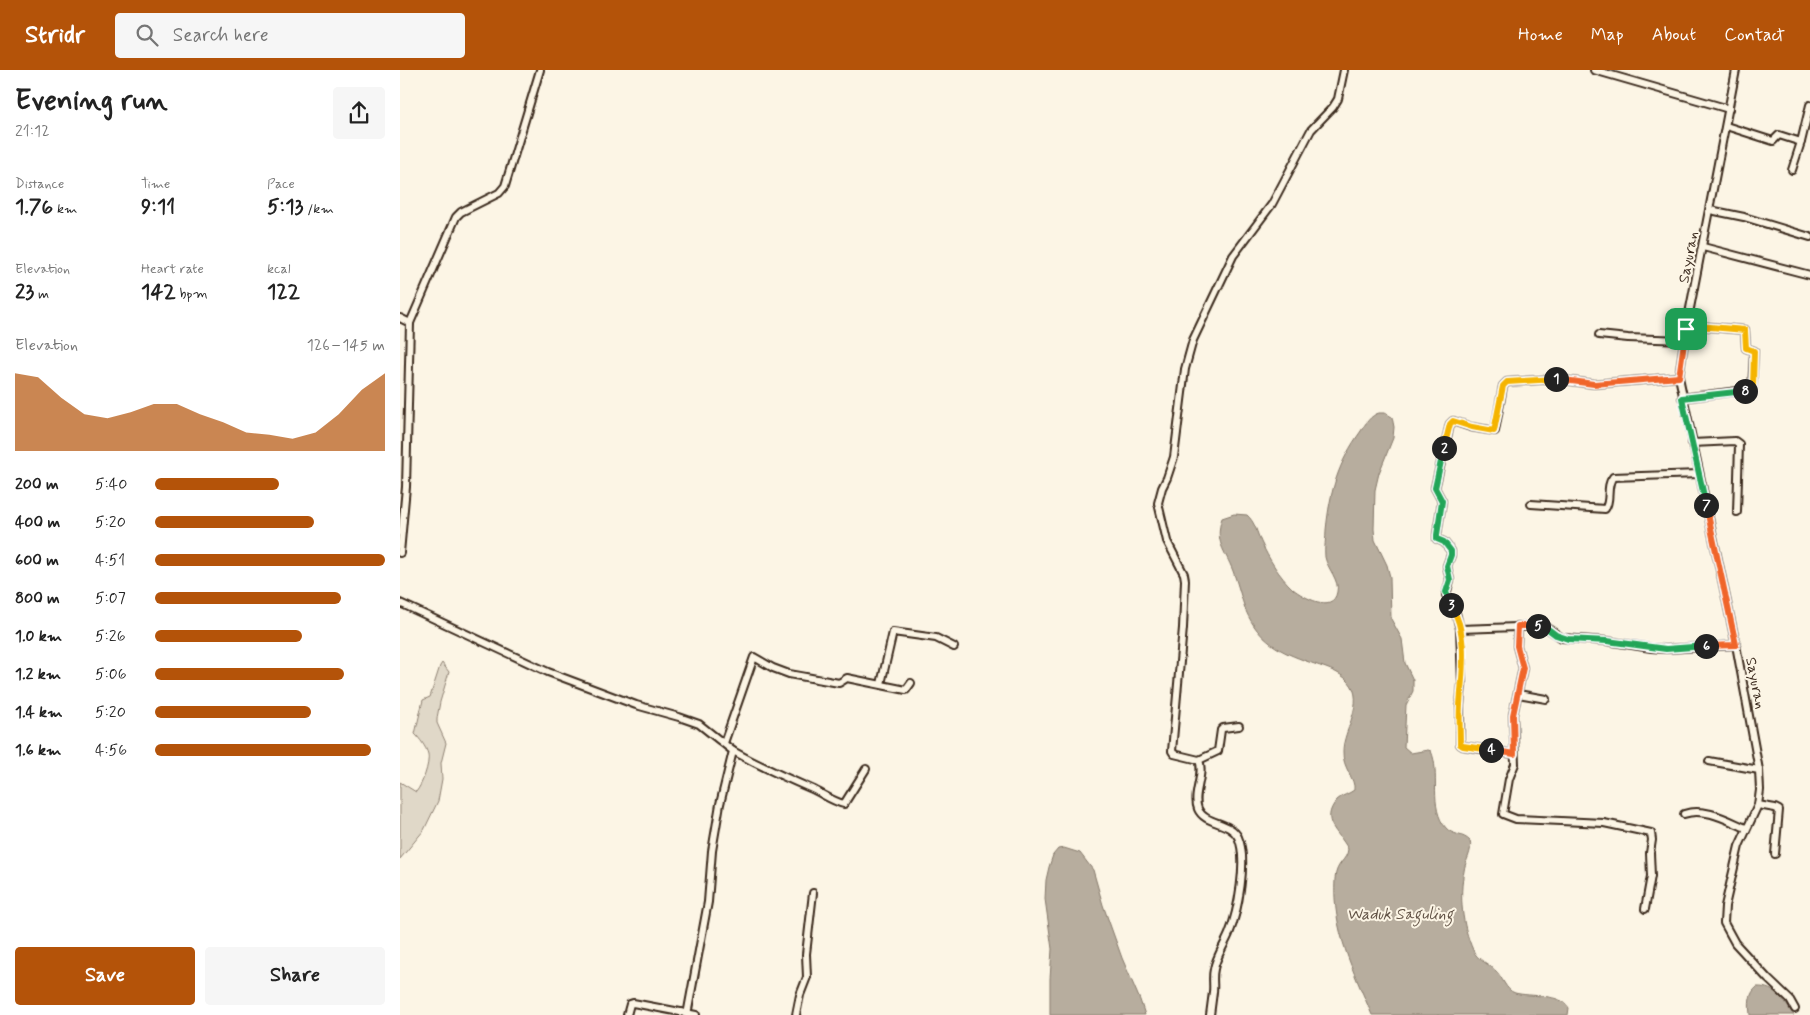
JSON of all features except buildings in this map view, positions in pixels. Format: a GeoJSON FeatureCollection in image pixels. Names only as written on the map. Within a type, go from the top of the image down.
{"type":"FeatureCollection","features":[{"type":"Feature","properties":{"kind":"street"},"geometry":{"type":"LineString","coordinates":[[400,552],[405,510],[410,323],[456,217],[461,212],[498,193],[505,186],[540,70]]}},
{"type":"Feature","properties":{"kind":"street"},"geometry":{"type":"LineString","coordinates":[[1240,726],[1223,728],[1221,730],[1218,751],[1206,755],[1199,760],[1174,754],[1172,751],[1183,628],[1185,580],[1184,574],[1167,541],[1158,503],[1174,457],[1188,354],[1193,340],[1233,256],[1272,204],[1311,130],[1334,107],[1338,99],[1344,70]]}},
{"type":"Feature","properties":{"kind":"street"},"geometry":{"type":"LineString","coordinates":[[1594,70],[1730,109]]}},
{"type":"Feature","properties":{"kind":"street","name":"Sayuran"},"geometry":{"type":"LineString","coordinates":[[1736,70],[1684,340],[1679,377],[1736,645],[1759,770],[1760,790],[1758,804],[1746,828],[1734,868],[1725,906],[1724,923],[1735,943],[1790,1000],[1795,1009]]}},
{"type":"Feature","properties":{"kind":"street"},"geometry":{"type":"LineString","coordinates":[[1792,170],[1810,105]]}},
{"type":"Feature","properties":{"kind":"street"},"geometry":{"type":"LineString","coordinates":[[1726,126],[1773,141],[1779,135],[1800,142]]}},
{"type":"Feature","properties":{"kind":"street"},"geometry":{"type":"LineString","coordinates":[[1710,210],[1744,217],[1810,237]]}},
{"type":"Feature","properties":{"kind":"street"},"geometry":{"type":"LineString","coordinates":[[1703,246],[1810,275]]}},
{"type":"Feature","properties":{"kind":"street"},"geometry":{"type":"LineString","coordinates":[[400,318],[410,323]]}},
{"type":"Feature","properties":{"kind":"street"},"geometry":{"type":"LineString","coordinates":[[1682,398],[1738,391],[1750,392],[1754,382],[1754,351],[1746,348],[1745,330],[1687,325]]}},
{"type":"Feature","properties":{"kind":"street"},"geometry":{"type":"LineString","coordinates":[[1599,335],[1684,340]]}},
{"type":"Feature","properties":{"kind":"street"},"geometry":{"type":"LineString","coordinates":[[1514,754],[1460,744],[1462,684],[1460,629],[1456,613],[1446,595],[1450,580],[1447,566],[1451,551],[1444,542],[1437,539],[1442,501],[1435,488],[1450,424],[1453,421],[1494,431],[1503,386],[1509,381],[1556,379],[1594,384],[1679,377]]}},
{"type":"Feature","properties":{"kind":"street"},"geometry":{"type":"LineString","coordinates":[[1692,443],[1735,441],[1739,444],[1737,512]]}},
{"type":"Feature","properties":{"kind":"street"},"geometry":{"type":"LineString","coordinates":[[1531,504],[1605,509],[1608,504],[1610,482],[1613,477],[1699,474]]}},
{"type":"Feature","properties":{"kind":"street"},"geometry":{"type":"LineString","coordinates":[[400,603],[548,672],[636,705],[699,724],[733,751],[781,777],[814,790],[834,801],[844,804],[866,769]]}},
{"type":"Feature","properties":{"kind":"street"},"geometry":{"type":"LineString","coordinates":[[1518,626],[1517,646],[1523,668],[1513,715],[1515,768],[1509,779],[1503,811],[1504,815],[1516,818],[1604,823],[1648,832],[1652,835],[1650,853],[1651,876],[1645,909]]}},
{"type":"Feature","properties":{"kind":"street"},"geometry":{"type":"LineString","coordinates":[[1460,629],[1544,626],[1562,638],[1607,641],[1666,649],[1736,645]]}},
{"type":"Feature","properties":{"kind":"street"},"geometry":{"type":"LineString","coordinates":[[881,684],[893,632],[936,638],[954,647]]}},
{"type":"Feature","properties":{"kind":"street"},"geometry":{"type":"LineString","coordinates":[[724,743],[754,657],[784,672],[824,682],[840,683],[847,678],[906,690],[911,683]]}},
{"type":"Feature","properties":{"kind":"street"},"geometry":{"type":"LineString","coordinates":[[1518,694],[1546,699]]}},
{"type":"Feature","properties":{"kind":"street"},"geometry":{"type":"LineString","coordinates":[[687,1014],[708,902],[712,851],[720,804],[733,751]]}},
{"type":"Feature","properties":{"kind":"street"},"geometry":{"type":"LineString","coordinates":[[1199,760],[1201,764],[1198,783],[1198,809],[1202,815],[1228,827],[1236,834],[1240,842],[1241,858],[1239,902],[1214,970],[1210,1015]]}},
{"type":"Feature","properties":{"kind":"street"},"geometry":{"type":"LineString","coordinates":[[1709,761],[1759,770]]}},
{"type":"Feature","properties":{"kind":"street"},"geometry":{"type":"LineString","coordinates":[[1758,804],[1779,810],[1775,854]]}},
{"type":"Feature","properties":{"kind":"street"},"geometry":{"type":"LineString","coordinates":[[1684,814],[1693,811],[1702,812],[1746,828]]}},
{"type":"Feature","properties":{"kind":"street"},"geometry":{"type":"LineString","coordinates":[[796,1015],[800,995],[807,977],[806,954],[812,893]]}},
{"type":"Feature","properties":{"kind":"street"},"geometry":{"type":"LineString","coordinates":[[627,1015],[630,1004],[633,1003],[696,1015]]}},
{"type":"Feature","properties":{"kind":"shaded area"},"geometry":{"type":"Polygon","coordinates":[[[442,663],[449,672],[437,718],[437,723],[446,743],[441,763],[442,779],[438,801],[424,830],[400,859],[400,782],[416,792],[425,774],[428,754],[423,743],[415,734],[423,700],[430,697],[442,663]]]}},
{"type":"Feature","properties":{"kind":"water","name":"Waduk Saguling"},"geometry":{"type":"Polygon","coordinates":[[[1379,413],[1385,413],[1392,417],[1394,427],[1393,438],[1379,473],[1375,490],[1375,540],[1387,565],[1390,577],[1391,619],[1402,639],[1405,663],[1413,680],[1413,691],[1406,705],[1404,747],[1411,753],[1431,751],[1435,770],[1437,811],[1446,828],[1470,841],[1471,845],[1463,881],[1462,911],[1466,931],[1475,953],[1495,970],[1506,986],[1515,993],[1545,996],[1559,1000],[1569,1008],[1568,1015],[1372,1015],[1345,949],[1337,915],[1335,879],[1337,869],[1346,856],[1348,849],[1332,826],[1330,814],[1337,800],[1354,790],[1353,782],[1343,757],[1343,751],[1355,707],[1354,690],[1341,675],[1289,654],[1264,638],[1257,630],[1246,611],[1219,533],[1222,518],[1234,514],[1247,515],[1254,524],[1271,561],[1293,589],[1317,602],[1330,602],[1334,599],[1337,592],[1337,583],[1325,557],[1326,530],[1333,490],[1346,454],[1368,420],[1379,413]]]}},
{"type":"Feature","properties":{"kind":"water"},"geometry":{"type":"Polygon","coordinates":[[[1064,848],[1080,853],[1093,870],[1122,958],[1145,1015],[1050,1015],[1052,949],[1045,899],[1046,880],[1053,855],[1058,849],[1064,848]]]}},
{"type":"Feature","properties":{"kind":"water"},"geometry":{"type":"Polygon","coordinates":[[[1757,987],[1764,987],[1774,992],[1783,1000],[1794,1015],[1750,1015],[1749,1004],[1751,996],[1757,987]]]}},
{"type":"Feature","properties":{"kind":"route"},"geometry":{"type":"LineString","coordinates":[[1687,325],[1738,331],[1745,330],[1745,347],[1754,349],[1754,382],[1752,391],[1682,398],[1736,645],[1666,649],[1651,648],[1607,641],[1568,639],[1556,635],[1544,626],[1518,626],[1517,646],[1523,668],[1513,715],[1514,754],[1461,746],[1461,632],[1456,613],[1446,595],[1450,580],[1447,566],[1451,551],[1448,545],[1437,539],[1442,499],[1435,491],[1450,424],[1453,421],[1494,431],[1503,386],[1504,383],[1509,381],[1556,379],[1594,384],[1679,377],[1686,329],[1687,325]]}}]}
